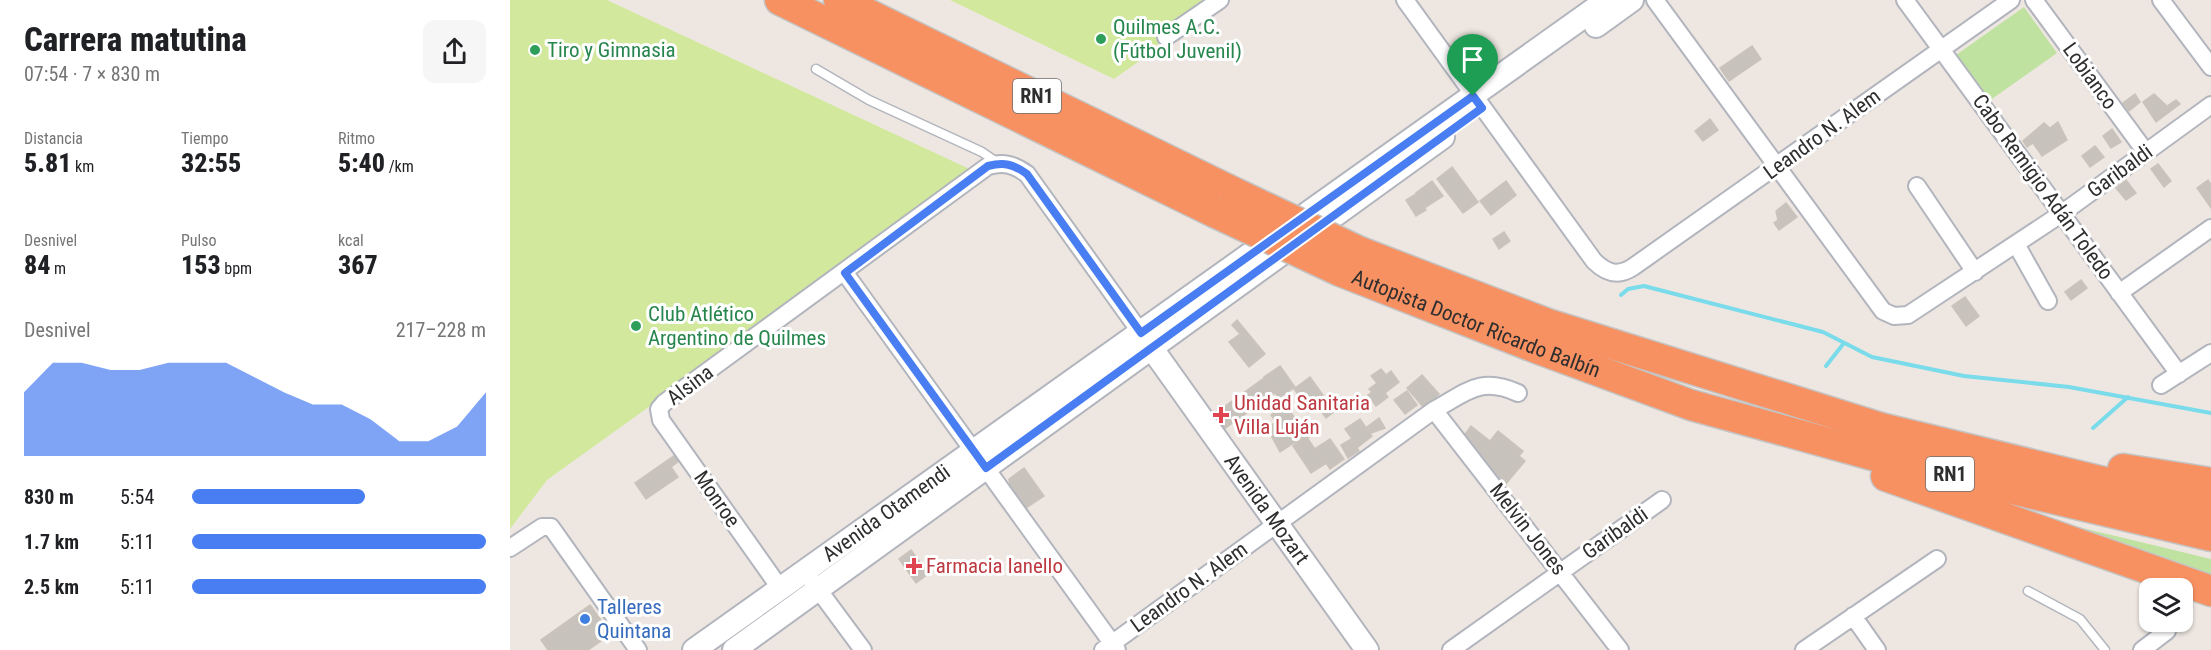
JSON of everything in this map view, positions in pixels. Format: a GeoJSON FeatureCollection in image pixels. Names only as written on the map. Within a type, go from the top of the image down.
{"type":"FeatureCollection","features":[{"type":"Feature","properties":{"kind":"highway","name":"Autopista Doctor Ricardo Balbín"},"geometry":{"type":"LineString","coordinates":[[780,0],[1225,202],[1539,349],[1691,405],[1894,461],[2211,536]]}},
{"type":"Feature","properties":{"kind":"highway","name":"Autopista Doctor Ricardo Balbín"},"geometry":{"type":"LineString","coordinates":[[839,0],[1225,202]]}},
{"type":"Feature","properties":{"kind":"highway","name":"Autopista Doctor Ricardo Balbín"},"geometry":{"type":"LineString","coordinates":[[1350,262],[1881,428],[2211,508]]}},
{"type":"Feature","properties":{"kind":"highway"},"geometry":{"type":"LineString","coordinates":[[1691,405],[2211,591]]}},
{"type":"Feature","properties":{"kind":"highway"},"geometry":{"type":"LineString","coordinates":[[1881,428],[2211,483]]}},
{"type":"Feature","properties":{"kind":"main road","name":"Avenida Otamendi"},"geometry":{"type":"LineString","coordinates":[[1478,102],[1607,0]]}},
{"type":"Feature","properties":{"kind":"main road","name":"Avenida Otamendi"},"geometry":{"type":"LineString","coordinates":[[734,650],[819,590],[980,460],[1478,102],[1632,0]]}},
{"type":"Feature","properties":{"kind":"main road","name":"Avenida Mozart"},"geometry":{"type":"LineString","coordinates":[[1146,340],[1367,650]]}},
{"type":"Feature","properties":{"kind":"main road","name":"Avenida Otamendi"},"geometry":{"type":"LineString","coordinates":[[694,650],[805,571],[980,460]]}},
{"type":"Feature","properties":{"kind":"street"},"geometry":{"type":"LineString","coordinates":[[1166,37],[1220,0]]}},
{"type":"Feature","properties":{"kind":"street"},"geometry":{"type":"LineString","coordinates":[[1405,0],[1478,102]]}},
{"type":"Feature","properties":{"kind":"street"},"geometry":{"type":"LineString","coordinates":[[1655,0],[1776,167]]}},
{"type":"Feature","properties":{"kind":"street","name":"Cabo Remigio Adán Toledo"},"geometry":{"type":"LineString","coordinates":[[1905,0],[1940,49],[1972,87],[2061,214],[2179,374]]}},
{"type":"Feature","properties":{"kind":"street","name":"Leandro N. Alem"},"geometry":{"type":"LineString","coordinates":[[1478,102],[1594,261],[1604,270],[1616,274],[1633,267],[2011,0]]}},
{"type":"Feature","properties":{"kind":"street","name":"Lobianco"},"geometry":{"type":"LineString","coordinates":[[2034,0],[2145,152]]}},
{"type":"Feature","properties":{"kind":"street"},"geometry":{"type":"LineString","coordinates":[[2162,0],[2211,67]]}},
{"type":"Feature","properties":{"kind":"street","name":"Garibaldi"},"geometry":{"type":"LineString","coordinates":[[1776,167],[1883,311],[1894,316],[1908,315],[2061,214],[2211,105]]}},
{"type":"Feature","properties":{"kind":"street","name":"Avenida Mozart"},"geometry":{"type":"LineString","coordinates":[[998,163],[1016,166],[1027,174],[1146,340]]}},
{"type":"Feature","properties":{"kind":"street","name":"Alsina"},"geometry":{"type":"LineString","coordinates":[[659,409],[664,403],[845,273],[988,166],[998,163]]}},
{"type":"Feature","properties":{"kind":"street"},"geometry":{"type":"LineString","coordinates":[[1917,186],[1976,272]]}},
{"type":"Feature","properties":{"kind":"street"},"geometry":{"type":"LineString","coordinates":[[2119,293],[2211,228]]}},
{"type":"Feature","properties":{"kind":"street"},"geometry":{"type":"LineString","coordinates":[[2016,244],[2048,301]]}},
{"type":"Feature","properties":{"kind":"street"},"geometry":{"type":"LineString","coordinates":[[845,273],[980,460],[1110,648]]}},
{"type":"Feature","properties":{"kind":"street"},"geometry":{"type":"LineString","coordinates":[[2161,385],[2211,353]]}},
{"type":"Feature","properties":{"kind":"street","name":"Leandro N. Alem"},"geometry":{"type":"LineString","coordinates":[[1110,648],[1434,410],[1472,388],[1490,384],[1518,393]]}},
{"type":"Feature","properties":{"kind":"street","name":"Monroe"},"geometry":{"type":"LineString","coordinates":[[659,409],[661,420],[780,588]]}},
{"type":"Feature","properties":{"kind":"street","name":"Melvin Jones"},"geometry":{"type":"LineString","coordinates":[[1434,410],[1620,650]]}},
{"type":"Feature","properties":{"kind":"street","name":"Garibaldi"},"geometry":{"type":"LineString","coordinates":[[1451,650],[1662,501]]}},
{"type":"Feature","properties":{"kind":"street"},"geometry":{"type":"LineString","coordinates":[[510,549],[542,527],[551,527],[638,650]]}},
{"type":"Feature","properties":{"kind":"street"},"geometry":{"type":"LineString","coordinates":[[1804,650],[1937,559]]}},
{"type":"Feature","properties":{"kind":"street"},"geometry":{"type":"LineString","coordinates":[[805,571],[863,650]]}},
{"type":"Feature","properties":{"kind":"street"},"geometry":{"type":"LineString","coordinates":[[1854,616],[1877,650]]}},
{"type":"Feature","properties":{"kind":"street"},"geometry":{"type":"LineString","coordinates":[[2142,650],[2167,632]]}},
{"type":"Feature","properties":{"kind":"lane"},"geometry":{"type":"LineString","coordinates":[[816,69],[869,100],[982,152],[998,163]]}},
{"type":"Feature","properties":{"kind":"lane"},"geometry":{"type":"LineString","coordinates":[[2028,591],[2080,619],[2105,650]]}},
{"type":"Feature","properties":{"kind":"green space","name":"Club Atlético Argentino de Quilmes"},"geometry":{"type":"Polygon","coordinates":[[[510,0],[607,0],[976,172],[547,480],[510,529],[510,0]]]}},
{"type":"Feature","properties":{"kind":"green space","name":"Quilmes A.C. (Fútbol Juvenil)"},"geometry":{"type":"Polygon","coordinates":[[[950,0],[1225,0],[1114,79],[950,0]]]}},
{"type":"Feature","properties":{"kind":"green space"},"geometry":{"type":"Polygon","coordinates":[[[2024,7],[2057,53],[1989,101],[1956,55],[2024,7]]]}},
{"type":"Feature","properties":{"kind":"green space"},"geometry":{"type":"Polygon","coordinates":[[[2049,520],[2211,559],[2211,575],[2198,571],[2049,520]]]}},
{"type":"Feature","properties":{"kind":"building"},"geometry":{"type":"Polygon","coordinates":[[[1752,46],[1761,59],[1729,81],[1720,68],[1752,46]]]}},
{"type":"Feature","properties":{"kind":"building"},"geometry":{"type":"Polygon","coordinates":[[[2135,94],[2140,102],[2129,111],[2123,103],[2135,94]]]}},
{"type":"Feature","properties":{"kind":"building"},"geometry":{"type":"Polygon","coordinates":[[[2154,94],[2167,106],[2176,100],[2180,104],[2156,122],[2143,102],[2154,94]]]}},
{"type":"Feature","properties":{"kind":"building"},"geometry":{"type":"Polygon","coordinates":[[[1710,119],[1718,130],[1703,141],[1695,131],[1710,119]]]}},
{"type":"Feature","properties":{"kind":"building"},"geometry":{"type":"Polygon","coordinates":[[[2058,122],[2067,140],[2042,156],[2033,143],[2027,147],[2023,141],[2044,123],[2050,128],[2058,122]]]}},
{"type":"Feature","properties":{"kind":"building"},"geometry":{"type":"Polygon","coordinates":[[[2112,129],[2121,142],[2111,148],[2103,136],[2112,129]]]}},
{"type":"Feature","properties":{"kind":"building"},"geometry":{"type":"Polygon","coordinates":[[[2095,146],[2104,157],[2090,167],[2082,156],[2095,146]]]}},
{"type":"Feature","properties":{"kind":"building"},"geometry":{"type":"Polygon","coordinates":[[[2158,164],[2171,181],[2164,187],[2151,169],[2158,164]]]}},
{"type":"Feature","properties":{"kind":"building"},"geometry":{"type":"Polygon","coordinates":[[[1452,167],[1478,202],[1463,213],[1437,179],[1452,167]]]}},
{"type":"Feature","properties":{"kind":"building"},"geometry":{"type":"Polygon","coordinates":[[[2126,180],[2136,193],[2126,200],[2116,188],[2126,180]]]}},
{"type":"Feature","properties":{"kind":"building"},"geometry":{"type":"Polygon","coordinates":[[[2208,180],[2211,185],[2211,208],[2197,188],[2208,180]]]}},
{"type":"Feature","properties":{"kind":"building"},"geometry":{"type":"Polygon","coordinates":[[[1432,181],[1443,196],[1426,207],[1416,193],[1432,181]]]}},
{"type":"Feature","properties":{"kind":"building"},"geometry":{"type":"Polygon","coordinates":[[[1506,181],[1516,195],[1491,215],[1480,201],[1506,181]]]}},
{"type":"Feature","properties":{"kind":"building"},"geometry":{"type":"Polygon","coordinates":[[[1416,194],[1426,210],[1416,216],[1406,200],[1416,194]]]}},
{"type":"Feature","properties":{"kind":"building"},"geometry":{"type":"Polygon","coordinates":[[[1786,203],[1797,217],[1779,230],[1774,223],[1778,220],[1776,211],[1786,203]]]}},
{"type":"Feature","properties":{"kind":"building"},"geometry":{"type":"Polygon","coordinates":[[[1504,232],[1510,241],[1499,249],[1493,239],[1504,232]]]}},
{"type":"Feature","properties":{"kind":"building"},"geometry":{"type":"Polygon","coordinates":[[[2081,280],[2087,288],[2071,300],[2065,292],[2081,280]]]}},
{"type":"Feature","properties":{"kind":"building"},"geometry":{"type":"Polygon","coordinates":[[[1965,297],[1979,316],[1966,326],[1952,306],[1965,297]]]}},
{"type":"Feature","properties":{"kind":"building"},"geometry":{"type":"Polygon","coordinates":[[[1237,320],[1265,354],[1249,367],[1229,342],[1240,334],[1232,325],[1237,320]]]}},
{"type":"Feature","properties":{"kind":"building"},"geometry":{"type":"Polygon","coordinates":[[[1280,366],[1295,387],[1279,398],[1264,377],[1280,366]]]}},
{"type":"Feature","properties":{"kind":"building"},"geometry":{"type":"Polygon","coordinates":[[[1381,369],[1386,375],[1391,371],[1399,382],[1385,393],[1388,397],[1376,406],[1368,395],[1372,392],[1369,389],[1377,383],[1371,376],[1381,369]]]}},
{"type":"Feature","properties":{"kind":"building"},"geometry":{"type":"Polygon","coordinates":[[[1422,375],[1439,394],[1424,408],[1407,388],[1422,375]]]}},
{"type":"Feature","properties":{"kind":"building"},"geometry":{"type":"Polygon","coordinates":[[[1310,377],[1323,395],[1307,407],[1294,389],[1310,377]]]}},
{"type":"Feature","properties":{"kind":"building"},"geometry":{"type":"Polygon","coordinates":[[[1264,378],[1275,393],[1217,434],[1206,420],[1264,378]]]}},
{"type":"Feature","properties":{"kind":"building"},"geometry":{"type":"Polygon","coordinates":[[[1407,391],[1417,405],[1405,414],[1394,400],[1407,391]]]}},
{"type":"Feature","properties":{"kind":"building"},"geometry":{"type":"Polygon","coordinates":[[[1327,400],[1335,411],[1326,418],[1318,407],[1327,400]]]}},
{"type":"Feature","properties":{"kind":"building"},"geometry":{"type":"Polygon","coordinates":[[[1286,405],[1306,435],[1280,452],[1267,428],[1276,422],[1271,415],[1286,405]]]}},
{"type":"Feature","properties":{"kind":"building"},"geometry":{"type":"Polygon","coordinates":[[[1379,418],[1385,428],[1371,433],[1367,427],[1379,418]]]}},
{"type":"Feature","properties":{"kind":"building"},"geometry":{"type":"Polygon","coordinates":[[[1310,419],[1318,431],[1308,438],[1300,425],[1310,419]]]}},
{"type":"Feature","properties":{"kind":"building"},"geometry":{"type":"Polygon","coordinates":[[[1360,419],[1372,436],[1358,447],[1345,429],[1360,419]]]}},
{"type":"Feature","properties":{"kind":"building"},"geometry":{"type":"Polygon","coordinates":[[[1471,426],[1490,441],[1498,431],[1523,451],[1519,456],[1525,461],[1505,485],[1492,476],[1460,441],[1471,426]]]}},
{"type":"Feature","properties":{"kind":"building"},"geometry":{"type":"Polygon","coordinates":[[[1306,436],[1325,464],[1311,473],[1293,446],[1306,436]]]}},
{"type":"Feature","properties":{"kind":"building"},"geometry":{"type":"Polygon","coordinates":[[[1330,439],[1344,459],[1330,469],[1316,448],[1330,439]]]}},
{"type":"Feature","properties":{"kind":"building"},"geometry":{"type":"Polygon","coordinates":[[[1351,439],[1359,451],[1348,458],[1341,445],[1351,439]]]}},
{"type":"Feature","properties":{"kind":"building"},"geometry":{"type":"Polygon","coordinates":[[[675,455],[679,461],[671,467],[678,477],[646,499],[635,483],[675,455]]]}},
{"type":"Feature","properties":{"kind":"building"},"geometry":{"type":"Polygon","coordinates":[[[1024,468],[1044,496],[1026,508],[1010,486],[1009,479],[1024,468]]]}},
{"type":"Feature","properties":{"kind":"building","name":"Farmacia Ianello"},"geometry":{"type":"Polygon","coordinates":[[[911,550],[928,574],[916,583],[899,559],[911,550]]]}},
{"type":"Feature","properties":{"kind":"building","name":"Talleres Quintana"},"geometry":{"type":"Polygon","coordinates":[[[590,605],[611,634],[588,650],[548,650],[541,640],[590,605]]]}},
{"type":"Feature","properties":{"kind":"waterway"},"geometry":{"type":"LineString","coordinates":[[1621,295],[1628,289],[1644,286],[1823,332],[1872,357],[1964,376],[2069,387],[2211,413]]}},
{"type":"Feature","properties":{"kind":"waterway"},"geometry":{"type":"LineString","coordinates":[[1826,366],[1844,343]]}},
{"type":"Feature","properties":{"kind":"waterway"},"geometry":{"type":"LineString","coordinates":[[2093,428],[2128,397]]}},
{"type":"Feature","properties":{"kind":"place","name":"Quilmes A.C. (Fútbol Juvenil)"},"geometry":{"type":"Point","coordinates":[1101,39]}},
{"type":"Feature","properties":{"kind":"place","name":"Tiro y Gimnasia"},"geometry":{"type":"Point","coordinates":[535,50]}},
{"type":"Feature","properties":{"kind":"place","name":"Club Atlético Argentino de Quilmes"},"geometry":{"type":"Point","coordinates":[636,326]}},
{"type":"Feature","properties":{"kind":"place","name":"Unidad Sanitaria Villa Luján"},"geometry":{"type":"Point","coordinates":[1221,415]}},
{"type":"Feature","properties":{"kind":"place","name":"Farmacia Ianello"},"geometry":{"type":"Point","coordinates":[914,566]}},
{"type":"Feature","properties":{"kind":"place","name":"Talleres Quintana"},"geometry":{"type":"Point","coordinates":[585,619]}},
{"type":"Feature","properties":{"kind":"route"},"geometry":{"type":"LineString","coordinates":[[1473,96],[1482,108],[986,468],[845,273],[988,166],[1001,162],[1016,166],[1027,174],[1141,333],[1473,96]]}}]}
